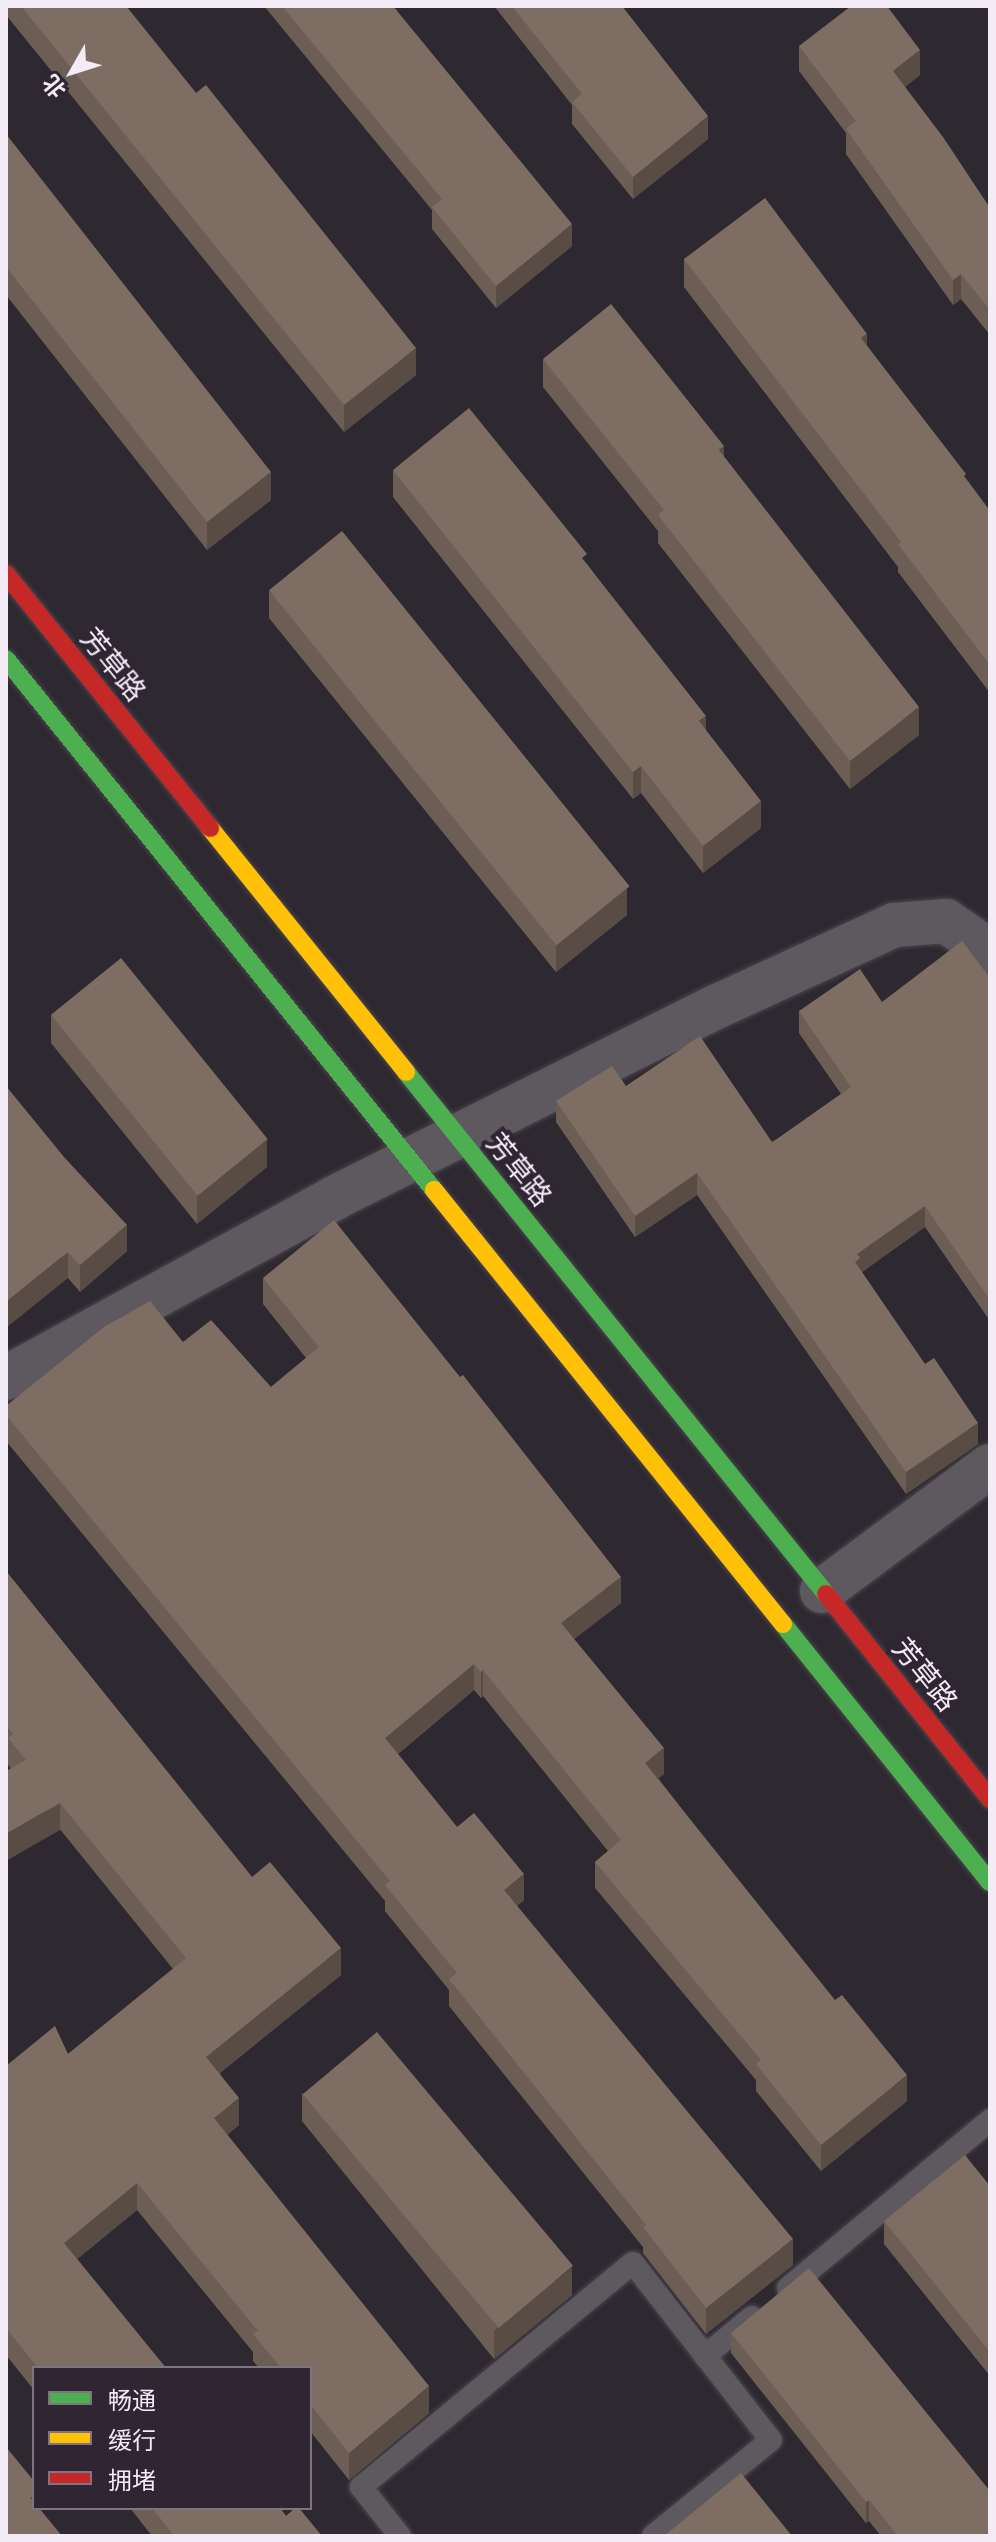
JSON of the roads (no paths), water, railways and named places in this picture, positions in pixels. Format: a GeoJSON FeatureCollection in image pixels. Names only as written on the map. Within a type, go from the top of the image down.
{"type":"FeatureCollection","features":[{"type":"Feature","properties":{"kind":"street","name":"芳草路"},"geometry":{"type":"LineString","coordinates":[[6,574],[990,1799]]}},
{"type":"Feature","properties":{"kind":"street"},"geometry":{"type":"LineString","coordinates":[[6,659],[990,1882]]}},
{"type":"Feature","properties":{"kind":"street"},"geometry":{"type":"LineString","coordinates":[[6,1378],[336,1197],[718,1006],[894,925],[946,921],[982,946],[990,956]]}},
{"type":"Feature","properties":{"kind":"street"},"geometry":{"type":"LineString","coordinates":[[822,1591],[990,1466]]}},
{"type":"Feature","properties":{"kind":"lane"},"geometry":{"type":"LineString","coordinates":[[705,2356],[990,2120]]}},
{"type":"Feature","properties":{"kind":"lane"},"geometry":{"type":"LineString","coordinates":[[400,2536],[361,2487],[633,2263],[771,2440],[653,2536]]}}]}
